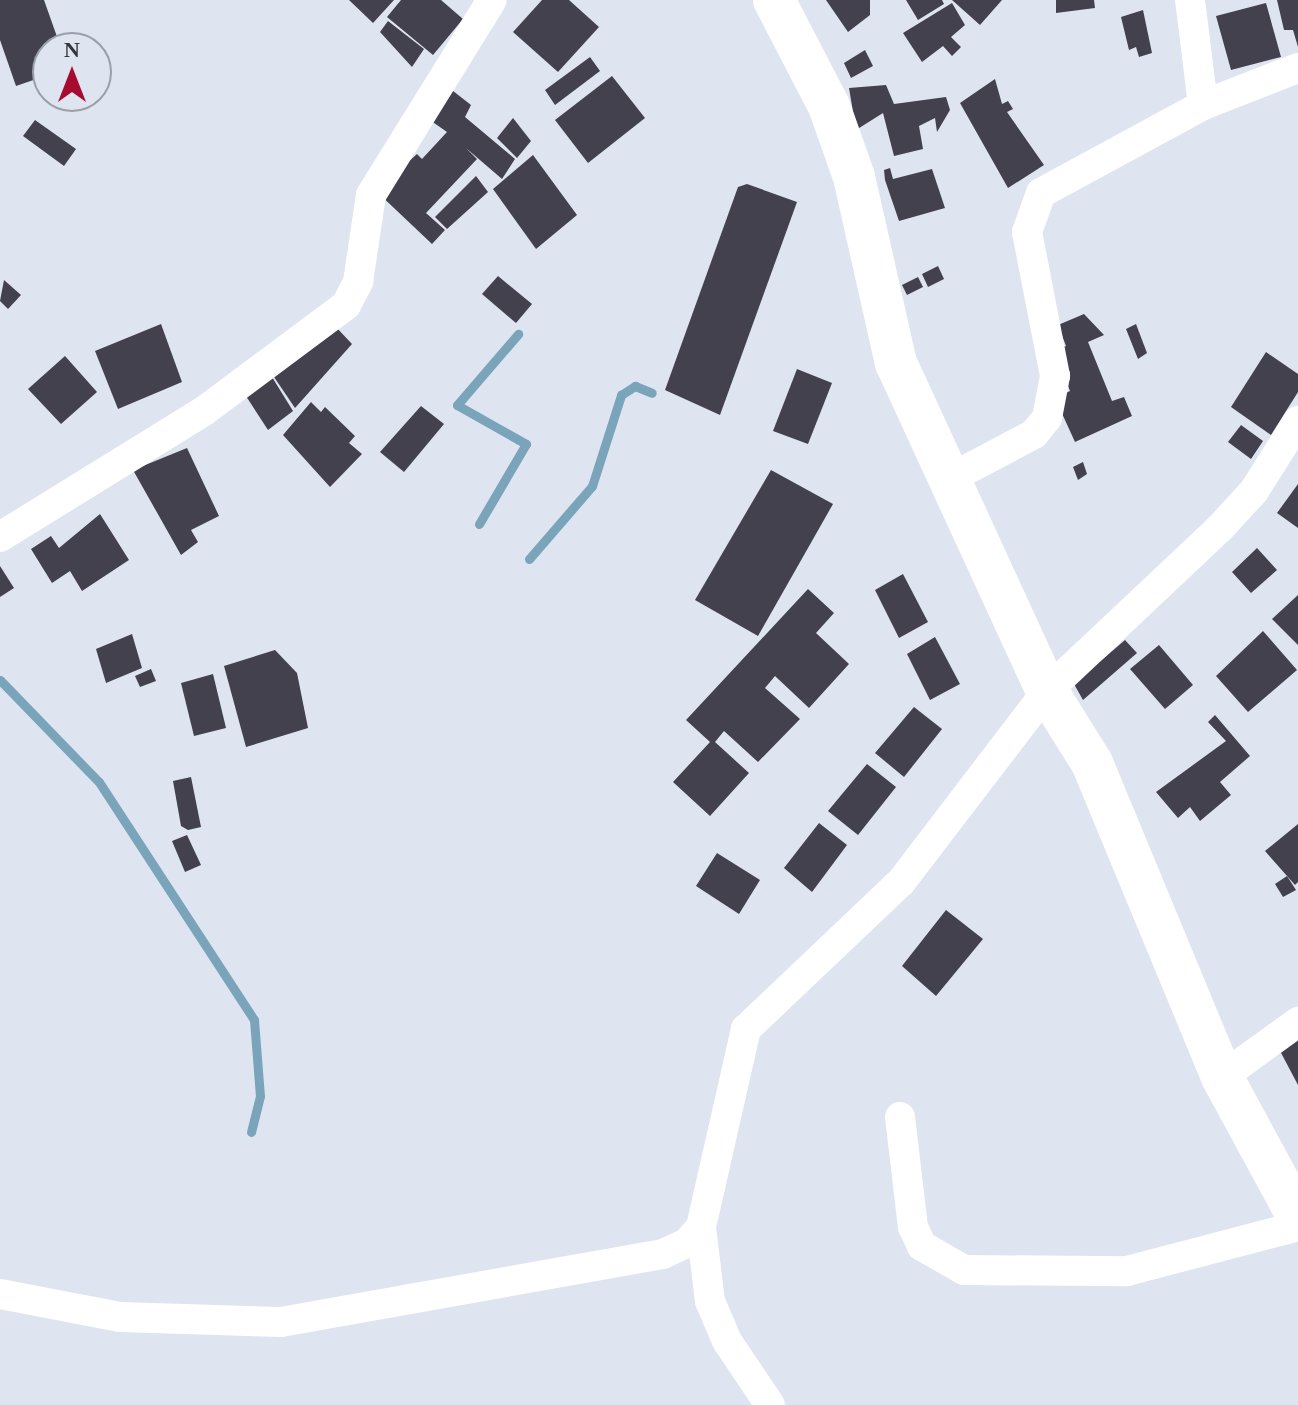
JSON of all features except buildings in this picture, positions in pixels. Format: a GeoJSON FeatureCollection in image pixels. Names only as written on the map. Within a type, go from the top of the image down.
{"type":"FeatureCollection","features":[{"type":"Feature","properties":{"kind":"main road"},"geometry":{"type":"LineString","coordinates":[[785,4],[829,106],[854,177],[884,330],[1047,691],[1092,763],[1222,1077],[1298,1217]]}},
{"type":"Feature","properties":{"kind":"street"},"geometry":{"type":"LineString","coordinates":[[0,537],[204,411],[346,305],[358,282],[371,195],[492,0]]}},
{"type":"Feature","properties":{"kind":"street"},"geometry":{"type":"LineString","coordinates":[[1190,0],[1203,105]]}},
{"type":"Feature","properties":{"kind":"street"},"geometry":{"type":"LineString","coordinates":[[949,479],[1034,434],[1047,418],[1055,376],[1027,232],[1041,193],[1203,105],[1298,68]]}},
{"type":"Feature","properties":{"kind":"street"},"geometry":{"type":"LineString","coordinates":[[770,1405],[727,1341],[710,1301],[701,1227],[746,1029],[901,882],[1047,691],[1246,500],[1298,421]]}},
{"type":"Feature","properties":{"kind":"street"},"geometry":{"type":"LineString","coordinates":[[1222,1077],[1298,1022]]}},
{"type":"Feature","properties":{"kind":"street"},"geometry":{"type":"LineString","coordinates":[[900,1117],[913,1227],[922,1246],[964,1270],[1127,1271],[1298,1226]]}},
{"type":"Feature","properties":{"kind":"street"},"geometry":{"type":"LineString","coordinates":[[0,1294],[120,1317],[281,1322],[663,1254],[687,1243],[701,1227]]}},
{"type":"Feature","properties":{"kind":"waterway"},"geometry":{"type":"LineString","coordinates":[[479,524],[526,444],[457,405],[518,334]]}},
{"type":"Feature","properties":{"kind":"waterway"},"geometry":{"type":"LineString","coordinates":[[529,559],[592,486],[621,395],[635,386],[652,393]]}},
{"type":"Feature","properties":{"kind":"waterway"},"geometry":{"type":"LineString","coordinates":[[0,680],[99,782],[254,1020],[260,1096],[251,1132]]}}]}
